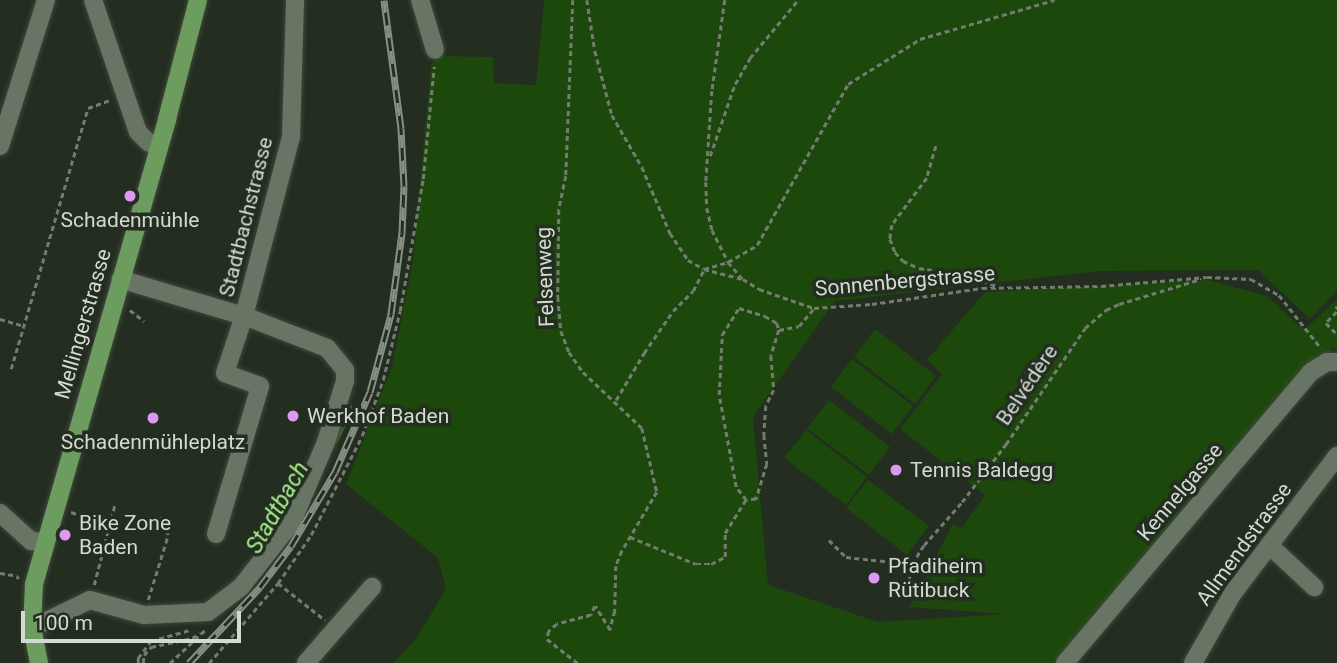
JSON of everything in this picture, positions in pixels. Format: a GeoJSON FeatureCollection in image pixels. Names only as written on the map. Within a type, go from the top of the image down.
{"type":"FeatureCollection","features":[{"type":"Feature","properties":{"kind":"main road","name":"Mellingerstrasse"},"geometry":{"type":"LineString","coordinates":[[39,663],[32,628],[34,584],[159,147],[198,0]]}},
{"type":"Feature","properties":{"kind":"street"},"geometry":{"type":"LineString","coordinates":[[0,146],[46,0]]}},
{"type":"Feature","properties":{"kind":"street"},"geometry":{"type":"LineString","coordinates":[[93,0],[138,132],[148,142],[159,147]]}},
{"type":"Feature","properties":{"kind":"street","name":"Stadtbachstrasse"},"geometry":{"type":"LineString","coordinates":[[120,279],[244,316],[291,137],[295,0]]}},
{"type":"Feature","properties":{"kind":"street"},"geometry":{"type":"LineString","coordinates":[[420,0],[435,50]]}},
{"type":"Feature","properties":{"kind":"street"},"geometry":{"type":"LineString","coordinates":[[32,628],[90,600],[144,615],[207,620],[241,587],[292,522],[326,442],[345,381],[345,370],[327,348],[244,316],[225,373],[260,386],[216,534]]}},
{"type":"Feature","properties":{"kind":"street","name":"Kennelgasse"},"geometry":{"type":"LineString","coordinates":[[1065,663],[1311,372],[1332,362]]}},
{"type":"Feature","properties":{"kind":"street","name":"Allmendstrasse"},"geometry":{"type":"LineString","coordinates":[[1193,663],[1233,593],[1337,456]]}},
{"type":"Feature","properties":{"kind":"street"},"geometry":{"type":"LineString","coordinates":[[0,513],[31,541],[45,542]]}},
{"type":"Feature","properties":{"kind":"street"},"geometry":{"type":"LineString","coordinates":[[1269,545],[1314,587]]}},
{"type":"Feature","properties":{"kind":"street"},"geometry":{"type":"LineString","coordinates":[[306,663],[372,587]]}},
{"type":"Feature","properties":{"kind":"path","name":"Felsenweg"},"geometry":{"type":"LineString","coordinates":[[573,0],[566,176],[559,210],[559,318],[564,342],[574,360],[591,380],[616,400],[642,428],[657,485],[655,501],[629,537],[616,566],[615,611],[610,630],[595,606],[591,615],[557,624],[549,631],[547,639],[565,650],[578,663]]}},
{"type":"Feature","properties":{"kind":"path"},"geometry":{"type":"LineString","coordinates":[[587,0],[595,51],[612,115],[642,167],[670,233],[688,260],[704,269],[743,279]]}},
{"type":"Feature","properties":{"kind":"path","name":"Sonnenbergstrasse"},"geometry":{"type":"LineString","coordinates":[[725,0],[712,91],[707,208],[715,239],[728,262],[743,279],[775,296],[814,308],[1000,288],[1101,286],[1207,277],[1251,279],[1279,295],[1319,342],[1332,362]]}},
{"type":"Feature","properties":{"kind":"path"},"geometry":{"type":"LineString","coordinates":[[708,163],[735,84],[750,58],[799,0]]}},
{"type":"Feature","properties":{"kind":"path"},"geometry":{"type":"LineString","coordinates":[[616,400],[673,311],[693,291],[704,269],[728,262],[757,245],[848,84],[920,39],[1054,0]]}},
{"type":"Feature","properties":{"kind":"path"},"geometry":{"type":"LineString","coordinates":[[11,369],[88,108],[111,99]]}},
{"type":"Feature","properties":{"kind":"path"},"geometry":{"type":"LineString","coordinates":[[936,146],[927,178],[892,225],[890,239],[895,252],[904,261],[919,268],[975,277],[1000,288]]}},
{"type":"Feature","properties":{"kind":"path","name":"Belvédère"},"geometry":{"type":"LineString","coordinates":[[906,590],[912,564],[924,545],[962,502],[1006,444],[1084,328],[1106,310],[1119,304],[1207,277]]}},
{"type":"Feature","properties":{"kind":"path"},"geometry":{"type":"LineString","coordinates":[[127,308],[144,321]]}},
{"type":"Feature","properties":{"kind":"path"},"geometry":{"type":"LineString","coordinates":[[739,308],[765,316],[777,323],[779,330],[771,356],[774,390],[766,406],[764,435],[767,464],[756,499],[746,500],[736,487],[719,395],[722,335],[739,308]]}},
{"type":"Feature","properties":{"kind":"path"},"geometry":{"type":"LineString","coordinates":[[779,330],[799,326],[814,308]]}},
{"type":"Feature","properties":{"kind":"path"},"geometry":{"type":"LineString","coordinates":[[1337,309],[1326,323],[1337,334]]}},
{"type":"Feature","properties":{"kind":"path"},"geometry":{"type":"LineString","coordinates":[[0,319],[24,326]]}},
{"type":"Feature","properties":{"kind":"path"},"geometry":{"type":"LineString","coordinates":[[629,537],[696,564],[711,564],[725,557],[725,533],[746,500]]}},
{"type":"Feature","properties":{"kind":"path"},"geometry":{"type":"LineString","coordinates":[[90,600],[115,504]]}},
{"type":"Feature","properties":{"kind":"path"},"geometry":{"type":"LineString","coordinates":[[76,514],[109,526]]}},
{"type":"Feature","properties":{"kind":"path"},"geometry":{"type":"LineString","coordinates":[[144,615],[168,535],[160,517]]}},
{"type":"Feature","properties":{"kind":"path"},"geometry":{"type":"LineString","coordinates":[[829,540],[846,557],[912,564]]}},
{"type":"Feature","properties":{"kind":"path"},"geometry":{"type":"LineString","coordinates":[[0,573],[16,576]]}},
{"type":"Feature","properties":{"kind":"path"},"geometry":{"type":"LineString","coordinates":[[278,583],[336,629]]}},
{"type":"Feature","properties":{"kind":"path"},"geometry":{"type":"LineString","coordinates":[[138,663],[138,658],[151,641],[207,620]]}},
{"type":"Feature","properties":{"kind":"path"},"geometry":{"type":"LineString","coordinates":[[143,663],[144,655],[151,647],[192,638],[207,620]]}},
{"type":"Feature","properties":{"kind":"path"},"geometry":{"type":"LineString","coordinates":[[170,663],[207,620]]}},
{"type":"Feature","properties":{"kind":"green space"},"geometry":{"type":"Polygon","coordinates":[[[544,0],[1337,0],[1337,291],[1310,319],[1258,270],[1099,271],[835,301],[753,417],[768,585],[878,622],[1007,614],[909,607],[953,524],[962,528],[985,495],[900,429],[942,374],[927,360],[985,292],[1208,280],[1267,296],[1304,330],[1337,299],[1337,350],[1333,347],[1076,663],[393,663],[416,639],[446,589],[438,558],[346,484],[392,367],[413,260],[431,66],[437,56],[493,57],[494,83],[536,85],[544,0]]]}},
{"type":"Feature","properties":{"kind":"green space"},"geometry":{"type":"Polygon","coordinates":[[[875,329],[936,376],[915,404],[854,357],[875,329]]]}},
{"type":"Feature","properties":{"kind":"green space"},"geometry":{"type":"Polygon","coordinates":[[[852,359],[913,406],[892,434],[831,387],[852,359]]]}},
{"type":"Feature","properties":{"kind":"green space"},"geometry":{"type":"Polygon","coordinates":[[[829,400],[890,447],[869,475],[807,428],[829,400]]]}},
{"type":"Feature","properties":{"kind":"green space"},"geometry":{"type":"Polygon","coordinates":[[[806,430],[867,477],[846,505],[784,458],[806,430]]]}},
{"type":"Feature","properties":{"kind":"green space"},"geometry":{"type":"Polygon","coordinates":[[[868,480],[929,526],[907,555],[846,508],[868,480]]]}},
{"type":"Feature","properties":{"kind":"waterway","name":"Stadtbach"},"geometry":{"type":"LineString","coordinates":[[335,441],[351,408]]}},
{"type":"Feature","properties":{"kind":"railway"},"geometry":{"type":"LineString","coordinates":[[189,663],[260,587],[291,546],[335,472],[370,392],[391,314],[402,233],[404,186],[401,128],[384,0]]}},
{"type":"Feature","properties":{"kind":"place","name":"Schadenmühle"},"geometry":{"type":"Point","coordinates":[130,196]}},
{"type":"Feature","properties":{"kind":"place","name":"Werkhof Baden"},"geometry":{"type":"Point","coordinates":[293,416]}},
{"type":"Feature","properties":{"kind":"place","name":"Schadenmühleplatz"},"geometry":{"type":"Point","coordinates":[153,418]}},
{"type":"Feature","properties":{"kind":"place","name":"Tennis Baldegg"},"geometry":{"type":"Point","coordinates":[896,470]}},
{"type":"Feature","properties":{"kind":"place","name":"Bike Zone Baden"},"geometry":{"type":"Point","coordinates":[65,535]}},
{"type":"Feature","properties":{"kind":"place","name":"Pfadiheim Rütibuck"},"geometry":{"type":"Point","coordinates":[874,578]}}]}
